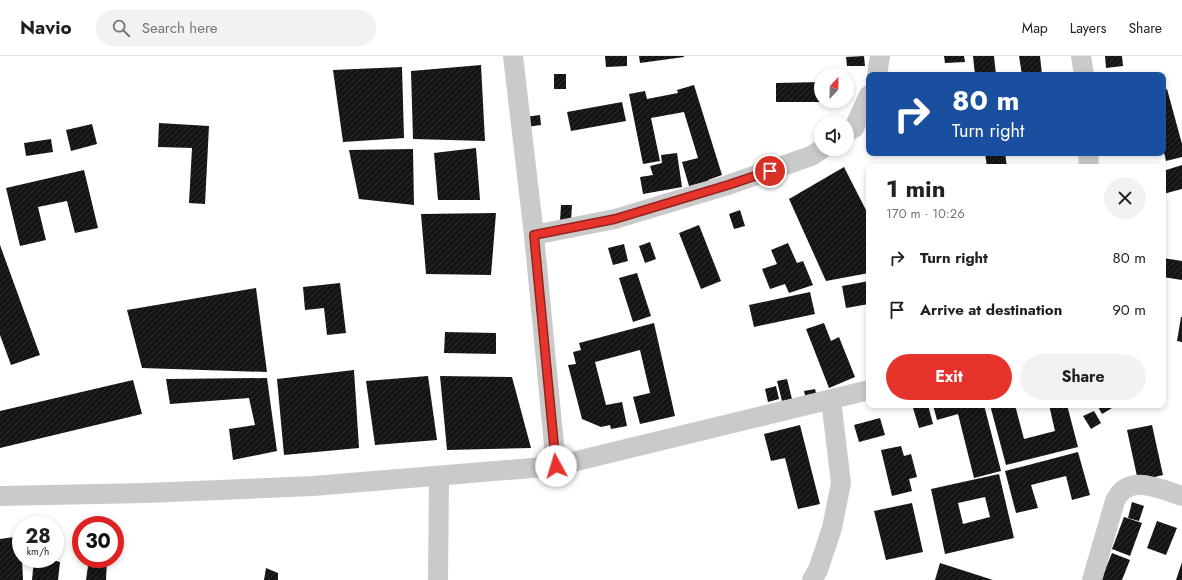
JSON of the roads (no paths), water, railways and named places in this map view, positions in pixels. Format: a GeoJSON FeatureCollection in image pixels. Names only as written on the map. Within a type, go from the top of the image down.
{"type":"FeatureCollection","features":[{"type":"Feature","properties":{"kind":"street"},"geometry":{"type":"LineString","coordinates":[[513,56],[534,235],[556,466]]}},
{"type":"Feature","properties":{"kind":"street"},"geometry":{"type":"LineString","coordinates":[[877,72],[880,56]]}},
{"type":"Feature","properties":{"kind":"street"},"geometry":{"type":"LineString","coordinates":[[1081,56],[1084,72]]}},
{"type":"Feature","properties":{"kind":"street"},"geometry":{"type":"LineString","coordinates":[[854,128],[866,102]]}},
{"type":"Feature","properties":{"kind":"street"},"geometry":{"type":"LineString","coordinates":[[534,235],[615,219],[728,185],[814,154]]}},
{"type":"Feature","properties":{"kind":"street"},"geometry":{"type":"LineString","coordinates":[[0,496],[313,486],[556,466],[866,391]]}},
{"type":"Feature","properties":{"kind":"street"},"geometry":{"type":"LineString","coordinates":[[812,580],[818,570],[832,528],[840,483],[831,400]]}},
{"type":"Feature","properties":{"kind":"street"},"geometry":{"type":"LineString","coordinates":[[438,580],[439,476]]}},
{"type":"Feature","properties":{"kind":"street"},"geometry":{"type":"LineString","coordinates":[[1092,580],[1115,501],[1118,495],[1126,487],[1144,484],[1182,496]]}}]}
